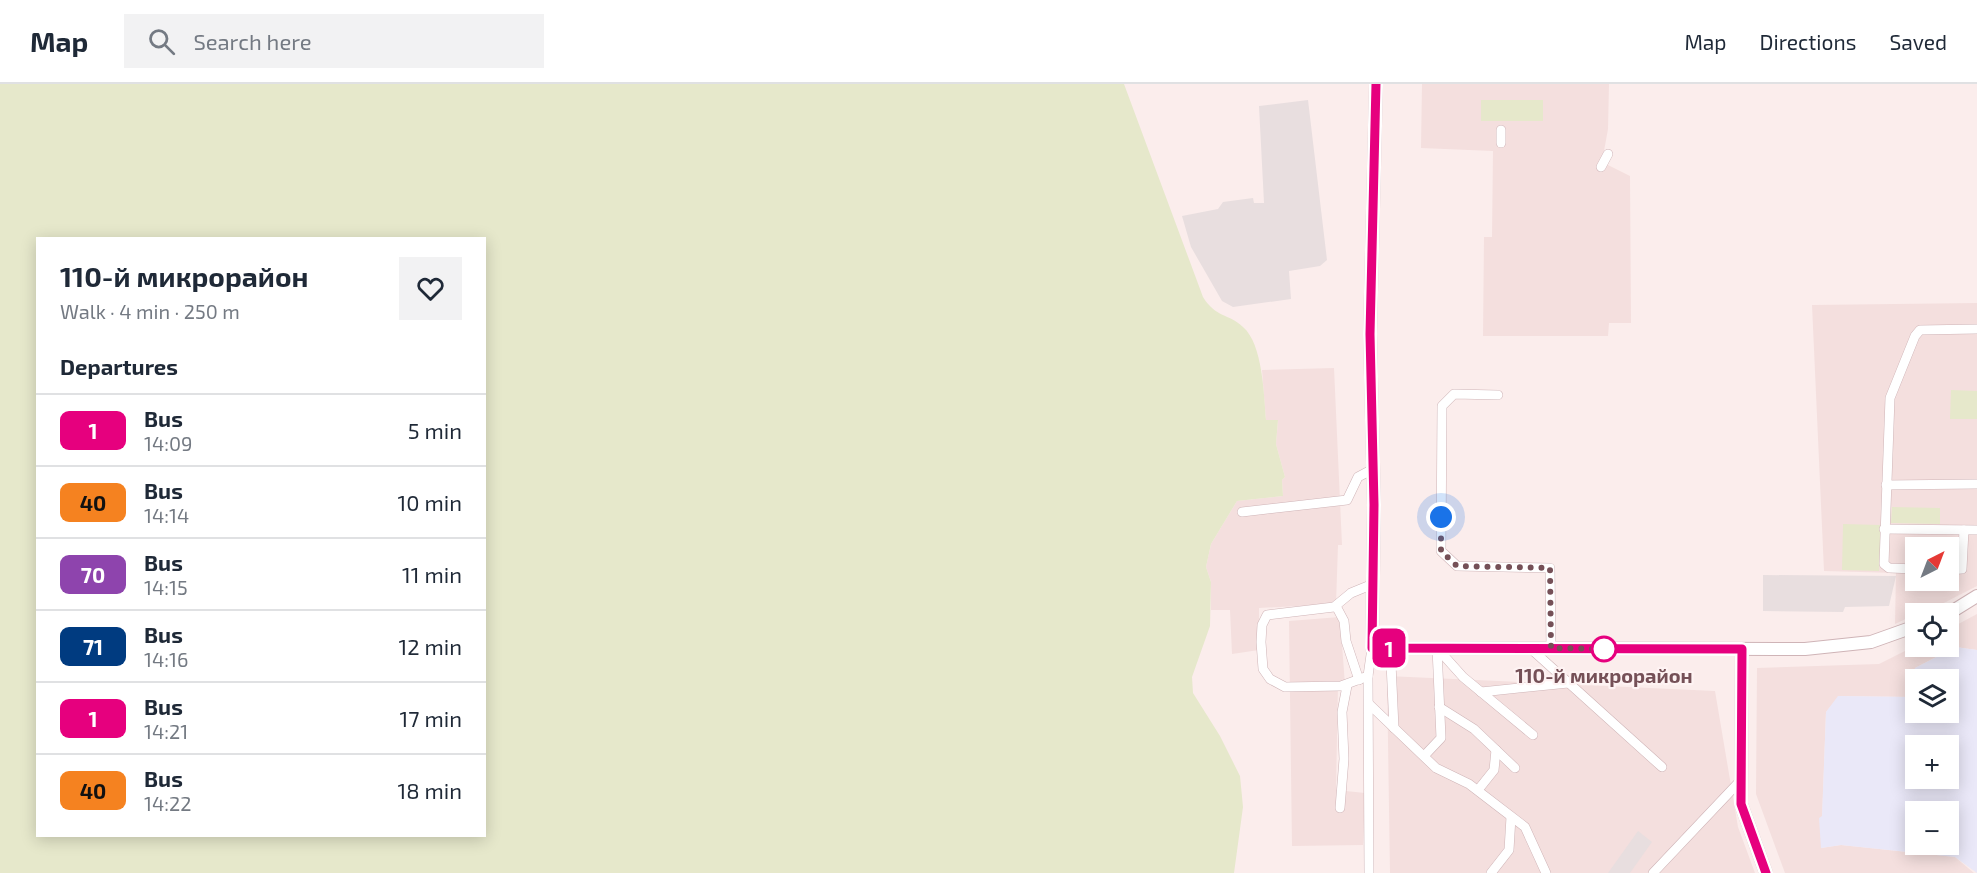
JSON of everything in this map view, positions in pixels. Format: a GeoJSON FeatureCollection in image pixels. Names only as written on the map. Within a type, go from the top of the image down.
{"type":"FeatureCollection","features":[{"type":"Feature","properties":{"kind":"street"},"geometry":{"type":"LineString","coordinates":[[1373,584],[1352,593],[1336,606],[1264,617],[1261,642],[1263,669],[1270,679],[1285,687],[1347,686],[1364,678],[1376,648],[1370,334],[1376,84]]}},
{"type":"Feature","properties":{"kind":"street"},"geometry":{"type":"LineString","coordinates":[[1501,130],[1501,143]]}},
{"type":"Feature","properties":{"kind":"street"},"geometry":{"type":"LineString","coordinates":[[1601,167],[1608,154]]}},
{"type":"Feature","properties":{"kind":"street"},"geometry":{"type":"LineString","coordinates":[[1905,568],[1886,567],[1884,529],[1890,398],[1915,336],[1920,330],[1977,329]]}},
{"type":"Feature","properties":{"kind":"street"},"geometry":{"type":"LineString","coordinates":[[1498,395],[1454,394],[1442,406],[1441,551],[1457,566],[1550,568],[1551,648]]}},
{"type":"Feature","properties":{"kind":"street"},"geometry":{"type":"LineString","coordinates":[[1242,512],[1347,500],[1352,494],[1358,477],[1373,469]]}},
{"type":"Feature","properties":{"kind":"street"},"geometry":{"type":"LineString","coordinates":[[1886,485],[1977,484]]}},
{"type":"Feature","properties":{"kind":"street"},"geometry":{"type":"LineString","coordinates":[[1884,529],[1977,530]]}},
{"type":"Feature","properties":{"kind":"street"},"geometry":{"type":"LineString","coordinates":[[1959,569],[1962,569],[1964,530]]}},
{"type":"Feature","properties":{"kind":"street"},"geometry":{"type":"LineString","coordinates":[[1959,607],[1977,596]]}},
{"type":"Feature","properties":{"kind":"street"},"geometry":{"type":"LineString","coordinates":[[1336,606],[1344,621],[1346,641],[1364,678],[1370,704],[1369,873]]}},
{"type":"Feature","properties":{"kind":"street"},"geometry":{"type":"LineString","coordinates":[[1376,648],[1805,649],[1871,642],[1905,630]]}},
{"type":"Feature","properties":{"kind":"street"},"geometry":{"type":"LineString","coordinates":[[1376,648],[1391,663],[1394,728]]}},
{"type":"Feature","properties":{"kind":"street"},"geometry":{"type":"LineString","coordinates":[[1437,648],[1462,677],[1533,735]]}},
{"type":"Feature","properties":{"kind":"street"},"geometry":{"type":"LineString","coordinates":[[1424,756],[1441,738],[1437,648]]}},
{"type":"Feature","properties":{"kind":"street"},"geometry":{"type":"LineString","coordinates":[[1530,648],[1662,767]]}},
{"type":"Feature","properties":{"kind":"street"},"geometry":{"type":"LineString","coordinates":[[1742,649],[1741,804],[1766,873]]}},
{"type":"Feature","properties":{"kind":"street"},"geometry":{"type":"LineString","coordinates":[[1481,692],[1568,683]]}},
{"type":"Feature","properties":{"kind":"street"},"geometry":{"type":"LineString","coordinates":[[1340,808],[1344,759],[1342,712],[1347,686]]}},
{"type":"Feature","properties":{"kind":"street"},"geometry":{"type":"LineString","coordinates":[[1370,704],[1436,768],[1478,790],[1525,827],[1546,873]]}},
{"type":"Feature","properties":{"kind":"street"},"geometry":{"type":"LineString","coordinates":[[1440,707],[1474,729],[1515,768]]}},
{"type":"Feature","properties":{"kind":"street"},"geometry":{"type":"LineString","coordinates":[[1478,790],[1494,770],[1496,750]]}},
{"type":"Feature","properties":{"kind":"street"},"geometry":{"type":"LineString","coordinates":[[1653,873],[1741,780]]}},
{"type":"Feature","properties":{"kind":"street"},"geometry":{"type":"LineString","coordinates":[[1491,873],[1509,849],[1510,817]]}},
{"type":"Feature","properties":{"kind":"shaded area"},"geometry":{"type":"Polygon","coordinates":[[[1422,84],[1609,84],[1608,129],[1602,162],[1630,176],[1631,323],[1609,323],[1608,336],[1483,336],[1484,237],[1492,237],[1493,151],[1421,148],[1422,84]]]}},
{"type":"Feature","properties":{"kind":"shaded area"},"geometry":{"type":"Polygon","coordinates":[[[1308,100],[1327,260],[1320,266],[1289,271],[1291,299],[1233,307],[1222,301],[1191,247],[1182,216],[1218,209],[1223,202],[1253,198],[1254,203],[1264,203],[1259,106],[1308,100]]]}},
{"type":"Feature","properties":{"kind":"shaded area"},"geometry":{"type":"Polygon","coordinates":[[[1977,303],[1977,586],[1944,603],[1905,603],[1905,619],[1895,624],[1896,573],[1824,571],[1812,305],[1977,303]]]}},
{"type":"Feature","properties":{"kind":"shaded area"},"geometry":{"type":"Polygon","coordinates":[[[1334,368],[1342,545],[1338,545],[1336,604],[1259,608],[1259,650],[1232,654],[1230,610],[1211,610],[1211,582],[1206,567],[1211,544],[1237,501],[1283,496],[1282,480],[1285,477],[1276,444],[1278,421],[1266,421],[1262,370],[1334,368]]]}},
{"type":"Feature","properties":{"kind":"shaded area"},"geometry":{"type":"Polygon","coordinates":[[[1763,575],[1896,576],[1889,606],[1845,607],[1843,612],[1763,611],[1763,575]]]}},
{"type":"Feature","properties":{"kind":"shaded area"},"geometry":{"type":"Polygon","coordinates":[[[1977,614],[1977,650],[1959,648],[1959,624],[1977,614]]]}},
{"type":"Feature","properties":{"kind":"shaded area"},"geometry":{"type":"Polygon","coordinates":[[[1340,617],[1345,685],[1338,685],[1336,790],[1365,793],[1363,845],[1292,846],[1289,621],[1340,617]]]}},
{"type":"Feature","properties":{"kind":"shaded area"},"geometry":{"type":"Polygon","coordinates":[[[1959,647],[1977,650],[1977,873],[1955,857],[1936,855],[1959,855],[1959,801],[1905,801],[1905,852],[1841,845],[1821,848],[1819,818],[1822,816],[1826,712],[1838,696],[1905,697],[1905,723],[1959,723],[1959,669],[1915,669],[1936,657],[1959,657],[1959,647]]]}},
{"type":"Feature","properties":{"kind":"shaded area"},"geometry":{"type":"Polygon","coordinates":[[[1905,651],[1905,657],[1936,657],[1915,669],[1905,669],[1905,697],[1839,696],[1826,712],[1821,848],[1841,845],[1905,852],[1905,855],[1955,857],[1974,873],[1785,873],[1756,794],[1757,668],[1879,664],[1905,651]]]}},
{"type":"Feature","properties":{"kind":"shaded area"},"geometry":{"type":"Polygon","coordinates":[[[1387,676],[1715,691],[1738,827],[1755,873],[1390,873],[1387,676]]]}},
{"type":"Feature","properties":{"kind":"shaded area"},"geometry":{"type":"Polygon","coordinates":[[[1638,831],[1652,842],[1630,873],[1608,873],[1638,831]]]}},
{"type":"Feature","properties":{"kind":"green space"},"geometry":{"type":"Polygon","coordinates":[[[0,84],[1124,84],[1203,297],[1213,309],[1238,323],[1250,335],[1259,358],[1266,420],[1278,420],[1276,444],[1285,477],[1282,480],[1283,496],[1237,501],[1211,544],[1206,567],[1211,582],[1210,626],[1192,677],[1193,693],[1220,736],[1240,776],[1243,807],[1234,873],[0,873],[0,84]]]}},
{"type":"Feature","properties":{"kind":"green space"},"geometry":{"type":"Polygon","coordinates":[[[1481,100],[1543,100],[1543,121],[1481,121],[1481,100]]]}},
{"type":"Feature","properties":{"kind":"green space"},"geometry":{"type":"Polygon","coordinates":[[[1951,390],[1977,391],[1977,419],[1950,419],[1951,390]]]}},
{"type":"Feature","properties":{"kind":"green space"},"geometry":{"type":"Polygon","coordinates":[[[1892,507],[1940,508],[1940,524],[1891,523],[1892,507]]]}},
{"type":"Feature","properties":{"kind":"green space"},"geometry":{"type":"Polygon","coordinates":[[[1843,524],[1881,525],[1879,571],[1842,570],[1843,524]]]}},
{"type":"Feature","properties":{"kind":"bus line","name":"1"},"geometry":{"type":"LineString","coordinates":[[1376,84],[1370,334],[1374,505],[1372,648],[1742,649],[1741,804],[1766,873]]}},
{"type":"Feature","properties":{"kind":"place","name":"110-й микрорайон"},"geometry":{"type":"Point","coordinates":[1604,649]}},
{"type":"Feature","properties":{"kind":"route"},"geometry":{"type":"LineString","coordinates":[[1441,517],[1441,551],[1457,566],[1550,568],[1551,648],[1612,649],[1604,649]]}}]}
